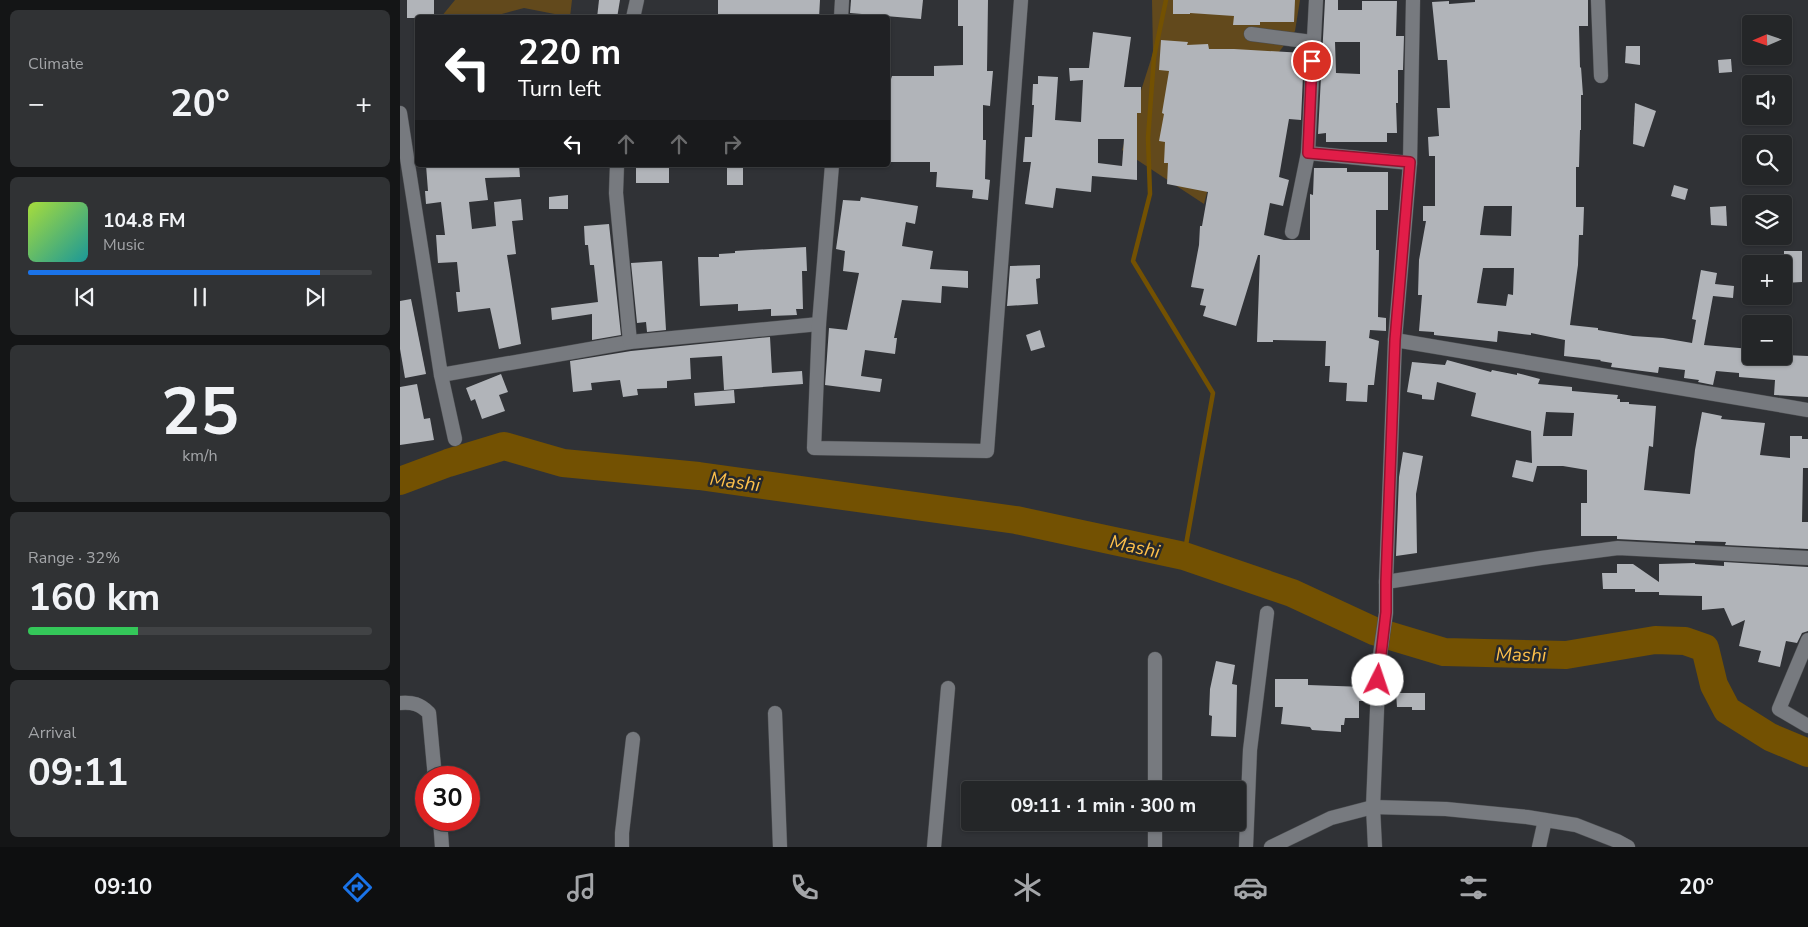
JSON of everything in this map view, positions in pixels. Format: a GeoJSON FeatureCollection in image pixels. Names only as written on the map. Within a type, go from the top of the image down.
{"type":"FeatureCollection","features":[{"type":"Feature","properties":{"kind":"street"},"geometry":{"type":"LineString","coordinates":[[634,15],[637,0]]}},
{"type":"Feature","properties":{"kind":"street"},"geometry":{"type":"LineString","coordinates":[[841,15],[842,0]]}},
{"type":"Feature","properties":{"kind":"street"},"geometry":{"type":"LineString","coordinates":[[832,167],[818,324],[814,448],[987,451],[1021,0]]}},
{"type":"Feature","properties":{"kind":"street"},"geometry":{"type":"LineString","coordinates":[[1292,232],[1308,153],[1312,42],[1316,0]]}},
{"type":"Feature","properties":{"kind":"street"},"geometry":{"type":"LineString","coordinates":[[1375,847],[1373,807],[1379,662],[1386,612],[1395,340],[1410,162],[1413,0]]}},
{"type":"Feature","properties":{"kind":"street"},"geometry":{"type":"LineString","coordinates":[[1598,0],[1601,76]]}},
{"type":"Feature","properties":{"kind":"street"},"geometry":{"type":"LineString","coordinates":[[1251,34],[1312,42]]}},
{"type":"Feature","properties":{"kind":"street"},"geometry":{"type":"LineString","coordinates":[[400,113],[441,375],[455,439]]}},
{"type":"Feature","properties":{"kind":"street"},"geometry":{"type":"LineString","coordinates":[[1308,153],[1410,162]]}},
{"type":"Feature","properties":{"kind":"street"},"geometry":{"type":"LineString","coordinates":[[616,167],[616,193],[630,342]]}},
{"type":"Feature","properties":{"kind":"street"},"geometry":{"type":"LineString","coordinates":[[441,375],[630,342],[818,324]]}},
{"type":"Feature","properties":{"kind":"street"},"geometry":{"type":"LineString","coordinates":[[1395,340],[1808,410]]}},
{"type":"Feature","properties":{"kind":"street"},"geometry":{"type":"LineString","coordinates":[[1386,582],[1618,548],[1808,558]]}},
{"type":"Feature","properties":{"kind":"street"},"geometry":{"type":"LineString","coordinates":[[1246,847],[1250,750],[1267,613]]}},
{"type":"Feature","properties":{"kind":"street"},"geometry":{"type":"LineString","coordinates":[[1808,640],[1779,709],[1808,726]]}},
{"type":"Feature","properties":{"kind":"street"},"geometry":{"type":"LineString","coordinates":[[1155,660],[1155,781]]}},
{"type":"Feature","properties":{"kind":"street"},"geometry":{"type":"LineString","coordinates":[[934,847],[948,688]]}},
{"type":"Feature","properties":{"kind":"street"},"geometry":{"type":"LineString","coordinates":[[400,703],[412,702],[422,706],[429,713],[435,766]]}},
{"type":"Feature","properties":{"kind":"street"},"geometry":{"type":"LineString","coordinates":[[775,713],[780,847]]}},
{"type":"Feature","properties":{"kind":"street"},"geometry":{"type":"LineString","coordinates":[[622,847],[622,832],[633,739]]}},
{"type":"Feature","properties":{"kind":"street"},"geometry":{"type":"LineString","coordinates":[[1271,847],[1331,818],[1373,807],[1446,809],[1545,820],[1576,825],[1628,847]]}},
{"type":"Feature","properties":{"kind":"street"},"geometry":{"type":"LineString","coordinates":[[1539,847],[1545,820]]}},
{"type":"Feature","properties":{"kind":"street"},"geometry":{"type":"LineString","coordinates":[[441,831],[442,847]]}},
{"type":"Feature","properties":{"kind":"street"},"geometry":{"type":"LineString","coordinates":[[1155,831],[1155,847]]}},
{"type":"Feature","properties":{"kind":"shaded area"},"geometry":{"type":"Polygon","coordinates":[[[455,0],[572,0],[570,15],[560,15],[524,8],[498,15],[443,15],[455,0]]]}},
{"type":"Feature","properties":{"kind":"shaded area"},"geometry":{"type":"Polygon","coordinates":[[[1152,0],[1300,0],[1295,31],[1225,123],[1204,204],[1122,150],[1153,53],[1152,0]]]}},
{"type":"Feature","properties":{"kind":"building"},"geometry":{"type":"Polygon","coordinates":[[[407,0],[434,0],[434,14],[421,14],[415,15],[415,18],[407,18],[407,0]]]}},
{"type":"Feature","properties":{"kind":"building"},"geometry":{"type":"Polygon","coordinates":[[[599,0],[620,0],[618,15],[597,15],[599,0]]]}},
{"type":"Feature","properties":{"kind":"building"},"geometry":{"type":"Polygon","coordinates":[[[718,0],[820,0],[819,15],[718,15],[718,0]]]}},
{"type":"Feature","properties":{"kind":"building"},"geometry":{"type":"Polygon","coordinates":[[[851,0],[923,0],[921,19],[850,13],[851,0]]]}},
{"type":"Feature","properties":{"kind":"building"},"geometry":{"type":"Polygon","coordinates":[[[958,0],[988,0],[987,71],[993,71],[990,106],[983,105],[983,140],[986,140],[985,179],[990,180],[988,200],[972,198],[973,190],[936,187],[937,172],[930,172],[930,162],[890,162],[890,79],[892,76],[934,76],[934,66],[963,65],[963,26],[958,26],[958,0]]]}},
{"type":"Feature","properties":{"kind":"building"},"geometry":{"type":"Polygon","coordinates":[[[1173,0],[1295,0],[1294,22],[1260,22],[1260,25],[1233,25],[1234,16],[1190,13],[1173,14],[1173,0]]]}},
{"type":"Feature","properties":{"kind":"building"},"geometry":{"type":"Polygon","coordinates":[[[1325,0],[1338,0],[1338,10],[1362,10],[1362,1],[1397,1],[1396,36],[1404,36],[1403,70],[1398,70],[1397,133],[1387,133],[1387,142],[1326,142],[1326,133],[1318,134],[1325,0]],[[1335,42],[1336,73],[1360,74],[1360,42],[1335,42]]]}},
{"type":"Feature","properties":{"kind":"building"},"geometry":{"type":"Polygon","coordinates":[[[1475,0],[1588,0],[1588,26],[1579,26],[1583,95],[1581,95],[1579,167],[1576,167],[1576,207],[1584,207],[1583,235],[1579,235],[1578,265],[1570,325],[1598,328],[1598,330],[1633,336],[1663,338],[1692,343],[1696,320],[1692,319],[1701,270],[1717,273],[1715,284],[1734,286],[1733,298],[1713,296],[1704,345],[1742,348],[1742,365],[1792,365],[1792,355],[1808,356],[1808,397],[1774,395],[1775,380],[1739,377],[1739,373],[1716,371],[1713,385],[1698,382],[1699,380],[1684,378],[1685,370],[1659,367],[1658,373],[1611,367],[1612,363],[1601,360],[1564,356],[1565,340],[1531,333],[1531,335],[1498,331],[1497,342],[1434,335],[1434,332],[1419,331],[1422,295],[1418,295],[1419,260],[1426,221],[1423,221],[1423,206],[1435,206],[1435,156],[1429,156],[1428,137],[1439,136],[1437,108],[1450,108],[1447,60],[1438,60],[1432,2],[1449,1],[1449,4],[1475,2],[1475,0]],[[1484,206],[1480,235],[1511,236],[1512,206],[1484,206]],[[1483,268],[1477,303],[1506,306],[1508,294],[1513,295],[1514,268],[1483,268]]]}},
{"type":"Feature","properties":{"kind":"building"},"geometry":{"type":"Polygon","coordinates":[[[1093,32],[1131,37],[1124,87],[1141,87],[1141,113],[1137,113],[1137,180],[1092,176],[1091,192],[1056,188],[1053,208],[1025,204],[1031,162],[1023,162],[1025,137],[1032,137],[1033,84],[1038,84],[1038,76],[1058,77],[1055,120],[1081,122],[1083,80],[1070,81],[1069,68],[1089,68],[1093,32]],[[1098,139],[1098,163],[1122,166],[1124,139],[1098,139]]]}},
{"type":"Feature","properties":{"kind":"building"},"geometry":{"type":"Polygon","coordinates":[[[1161,40],[1188,42],[1187,45],[1208,44],[1209,49],[1304,53],[1301,120],[1289,119],[1279,177],[1289,180],[1283,206],[1270,203],[1264,235],[1284,240],[1310,240],[1310,194],[1313,195],[1314,168],[1347,168],[1347,172],[1388,172],[1388,210],[1376,210],[1376,250],[1379,250],[1378,317],[1386,318],[1386,331],[1370,330],[1369,338],[1379,341],[1374,385],[1368,385],[1367,402],[1346,401],[1347,383],[1329,382],[1330,366],[1325,366],[1326,341],[1273,340],[1273,342],[1257,342],[1260,255],[1258,255],[1236,326],[1203,316],[1206,306],[1200,305],[1204,289],[1191,287],[1199,245],[1200,226],[1202,226],[1208,192],[1167,184],[1168,163],[1164,163],[1165,142],[1159,141],[1169,71],[1159,70],[1161,40]]]}},
{"type":"Feature","properties":{"kind":"building"},"geometry":{"type":"Polygon","coordinates":[[[1626,46],[1640,46],[1640,65],[1625,63],[1626,46]]]}},
{"type":"Feature","properties":{"kind":"building"},"geometry":{"type":"Polygon","coordinates":[[[1731,59],[1732,72],[1719,73],[1718,60],[1731,59]]]}},
{"type":"Feature","properties":{"kind":"building"},"geometry":{"type":"Polygon","coordinates":[[[1635,103],[1656,111],[1644,147],[1633,144],[1635,103]]]}},
{"type":"Feature","properties":{"kind":"building"},"geometry":{"type":"Polygon","coordinates":[[[426,167],[519,167],[520,177],[485,178],[488,200],[469,202],[472,229],[496,226],[494,202],[521,199],[523,220],[512,221],[516,254],[507,255],[521,344],[499,349],[490,308],[458,312],[456,292],[460,292],[457,262],[438,263],[436,235],[445,235],[441,202],[426,204],[425,191],[428,191],[426,167]]]}},
{"type":"Feature","properties":{"kind":"building"},"geometry":{"type":"Polygon","coordinates":[[[636,167],[669,167],[669,183],[636,183],[636,167]]]}},
{"type":"Feature","properties":{"kind":"building"},"geometry":{"type":"Polygon","coordinates":[[[727,167],[743,167],[743,185],[727,185],[727,167]]]}},
{"type":"Feature","properties":{"kind":"building"},"geometry":{"type":"Polygon","coordinates":[[[1674,185],[1688,189],[1685,200],[1671,196],[1674,185]]]}},
{"type":"Feature","properties":{"kind":"building"},"geometry":{"type":"Polygon","coordinates":[[[568,195],[568,209],[549,209],[549,197],[568,195]]]}},
{"type":"Feature","properties":{"kind":"building"},"geometry":{"type":"Polygon","coordinates":[[[861,197],[918,206],[915,224],[906,222],[902,246],[933,251],[930,269],[968,271],[968,288],[942,286],[941,303],[902,300],[894,338],[897,338],[895,354],[865,350],[861,376],[882,379],[880,392],[825,385],[829,328],[847,330],[859,273],[843,271],[845,251],[836,249],[843,200],[860,201],[861,197]]]}},
{"type":"Feature","properties":{"kind":"building"},"geometry":{"type":"Polygon","coordinates":[[[1726,206],[1727,226],[1711,225],[1710,207],[1726,206]]]}},
{"type":"Feature","properties":{"kind":"building"},"geometry":{"type":"Polygon","coordinates":[[[609,224],[621,335],[592,340],[592,314],[552,320],[551,308],[598,302],[594,265],[590,265],[588,245],[585,245],[584,226],[609,224]]]}},
{"type":"Feature","properties":{"kind":"building"},"geometry":{"type":"Polygon","coordinates":[[[806,247],[807,271],[802,271],[803,309],[796,309],[797,315],[771,316],[771,309],[738,311],[738,304],[700,306],[698,257],[719,257],[719,254],[735,253],[735,251],[806,247]]]}},
{"type":"Feature","properties":{"kind":"building"},"geometry":{"type":"Polygon","coordinates":[[[1784,251],[1802,251],[1802,282],[1792,283],[1792,255],[1784,255],[1784,251]]]}},
{"type":"Feature","properties":{"kind":"building"},"geometry":{"type":"Polygon","coordinates":[[[662,261],[666,330],[647,332],[646,322],[637,323],[631,263],[662,261]]]}},
{"type":"Feature","properties":{"kind":"building"},"geometry":{"type":"Polygon","coordinates":[[[1040,265],[1040,278],[1036,279],[1038,304],[1007,306],[1010,266],[1040,265]]]}},
{"type":"Feature","properties":{"kind":"building"},"geometry":{"type":"Polygon","coordinates":[[[411,299],[426,374],[405,378],[400,349],[400,301],[411,299]]]}},
{"type":"Feature","properties":{"kind":"building"},"geometry":{"type":"Polygon","coordinates":[[[1040,330],[1045,347],[1031,351],[1026,335],[1040,330]]]}},
{"type":"Feature","properties":{"kind":"building"},"geometry":{"type":"Polygon","coordinates":[[[770,337],[772,373],[802,371],[803,384],[724,390],[722,356],[690,358],[691,379],[667,381],[667,388],[637,389],[638,395],[623,397],[620,380],[591,383],[592,390],[573,392],[570,361],[631,351],[770,337]]]}},
{"type":"Feature","properties":{"kind":"building"},"geometry":{"type":"Polygon","coordinates":[[[1447,360],[1491,372],[1492,370],[1517,375],[1517,373],[1540,379],[1538,384],[1572,387],[1572,391],[1618,395],[1617,399],[1620,399],[1620,402],[1656,406],[1653,447],[1649,446],[1644,490],[1690,494],[1702,412],[1722,416],[1721,419],[1765,423],[1760,455],[1790,458],[1790,436],[1802,436],[1802,439],[1808,439],[1808,468],[1803,468],[1802,522],[1808,522],[1808,549],[1725,545],[1726,542],[1695,541],[1695,543],[1617,539],[1617,536],[1581,536],[1581,503],[1587,503],[1587,470],[1563,466],[1537,466],[1533,482],[1512,477],[1516,460],[1532,463],[1531,431],[1471,416],[1476,393],[1437,382],[1434,400],[1422,399],[1422,395],[1407,392],[1412,362],[1445,365],[1447,360]],[[1546,412],[1543,436],[1572,436],[1574,413],[1546,412]]]}},
{"type":"Feature","properties":{"kind":"building"},"geometry":{"type":"Polygon","coordinates":[[[501,374],[508,392],[499,395],[505,411],[482,419],[475,399],[471,401],[466,388],[501,374]]]}},
{"type":"Feature","properties":{"kind":"building"},"geometry":{"type":"Polygon","coordinates":[[[417,384],[424,419],[430,418],[434,440],[400,445],[400,387],[417,384]]]}},
{"type":"Feature","properties":{"kind":"building"},"geometry":{"type":"Polygon","coordinates":[[[734,390],[735,403],[695,406],[694,393],[734,390]]]}},
{"type":"Feature","properties":{"kind":"building"},"geometry":{"type":"Polygon","coordinates":[[[1403,452],[1423,456],[1416,494],[1417,553],[1396,556],[1399,477],[1403,452]]]}},
{"type":"Feature","properties":{"kind":"building"},"geometry":{"type":"Polygon","coordinates":[[[1724,562],[1808,567],[1808,631],[1802,633],[1797,643],[1786,641],[1780,667],[1758,662],[1761,651],[1739,646],[1745,620],[1732,626],[1724,608],[1702,610],[1702,596],[1659,595],[1659,592],[1635,592],[1635,589],[1603,589],[1602,573],[1617,573],[1617,564],[1633,564],[1659,582],[1659,564],[1695,563],[1724,566],[1724,562]]]}},
{"type":"Feature","properties":{"kind":"building"},"geometry":{"type":"Polygon","coordinates":[[[1216,661],[1235,665],[1232,684],[1237,685],[1236,737],[1211,736],[1212,716],[1209,715],[1210,689],[1216,661]]]}},
{"type":"Feature","properties":{"kind":"building"},"geometry":{"type":"Polygon","coordinates":[[[1275,679],[1308,679],[1308,685],[1365,687],[1364,701],[1359,701],[1359,718],[1345,718],[1344,725],[1341,725],[1341,732],[1312,730],[1310,727],[1281,724],[1283,707],[1275,707],[1275,679]]]}},
{"type":"Feature","properties":{"kind":"building"},"geometry":{"type":"Polygon","coordinates":[[[1396,693],[1425,693],[1425,710],[1412,710],[1412,707],[1397,707],[1396,693]]]}},
{"type":"Feature","properties":{"kind":"waterway"},"geometry":{"type":"LineString","coordinates":[[1166,0],[1154,57],[1148,138],[1150,194],[1133,261],[1213,393],[1184,556]]}},
{"type":"Feature","properties":{"kind":"waterway","name":"Mashi"},"geometry":{"type":"LineString","coordinates":[[400,481],[448,463],[504,446],[563,463],[699,476],[1016,520],[1184,556],[1292,593],[1374,631],[1444,652],[1566,655],[1655,640],[1685,641],[1705,648],[1714,685],[1727,710],[1770,737],[1808,753]]}},
{"type":"Feature","properties":{"kind":"route"},"geometry":{"type":"LineString","coordinates":[[1312,61],[1308,153],[1410,162],[1395,340],[1386,612],[1378,680]]}}]}
